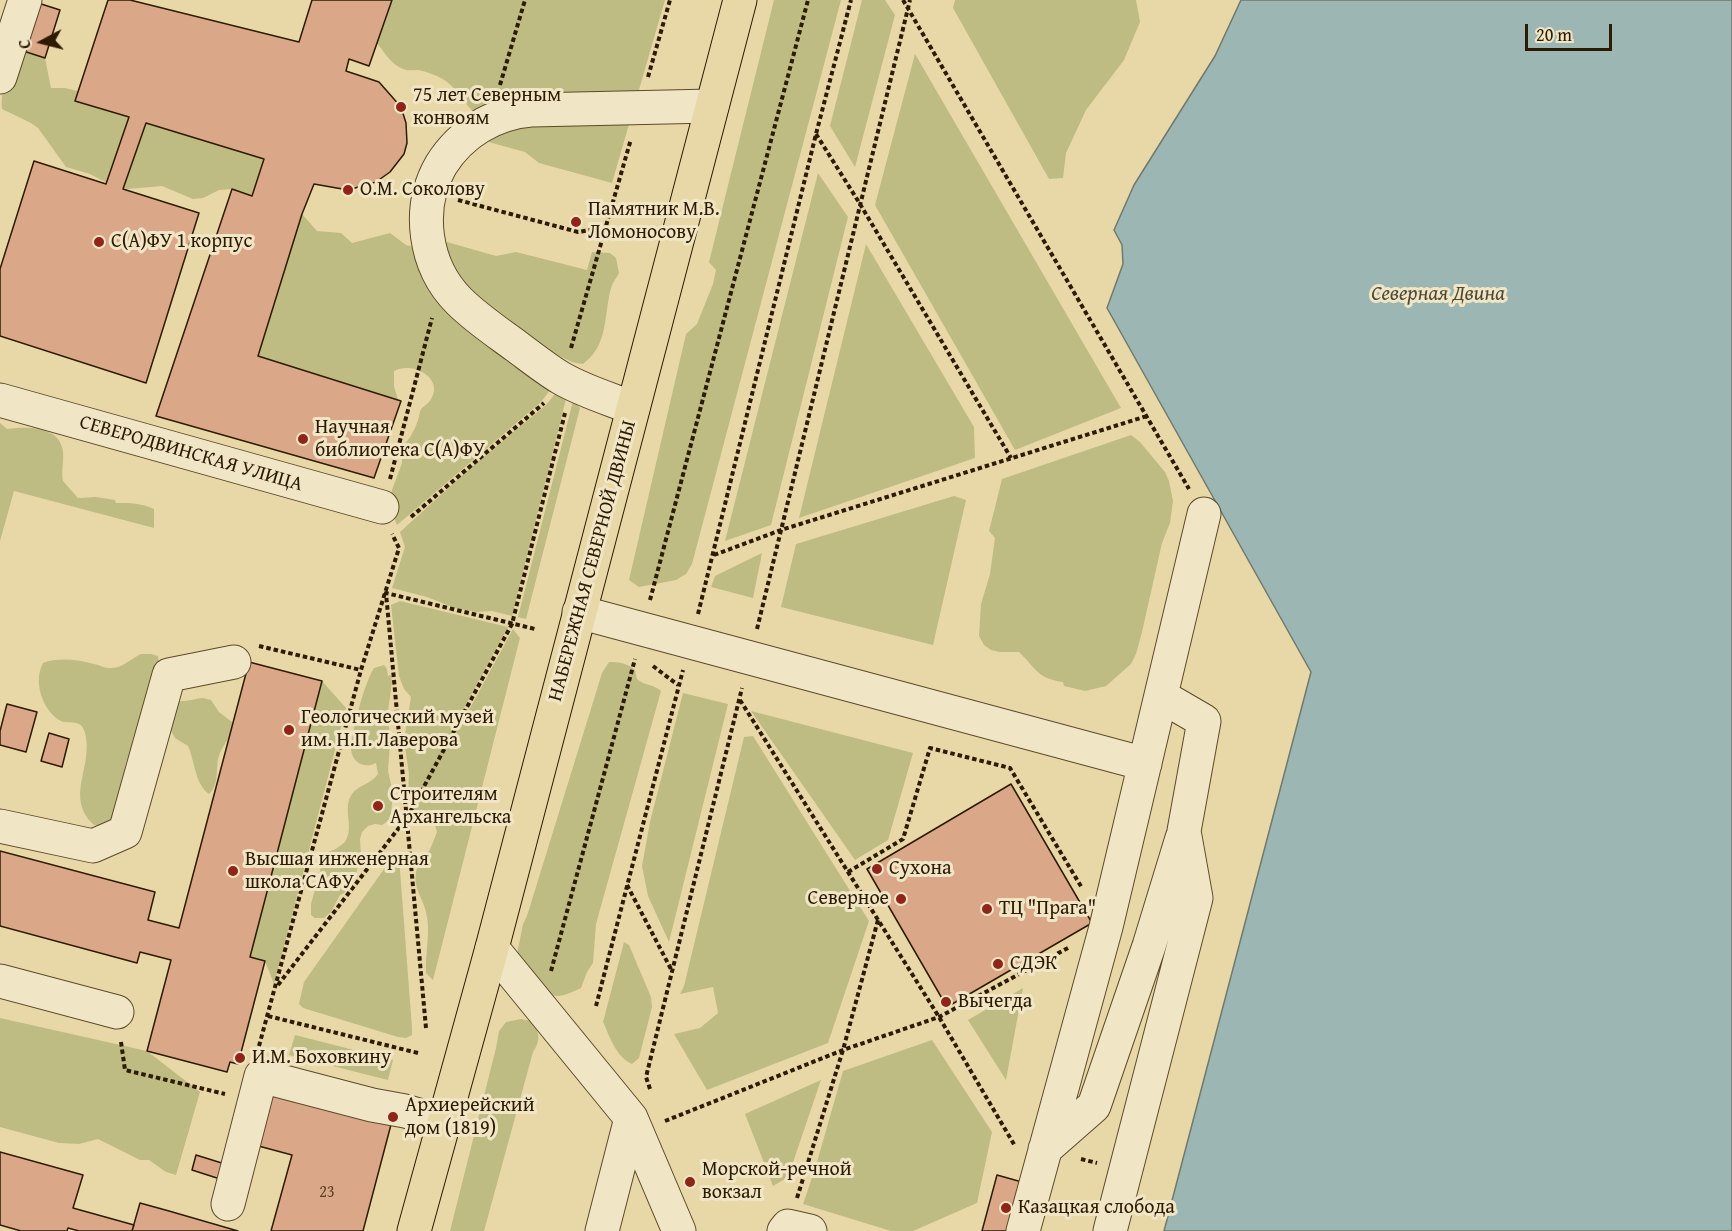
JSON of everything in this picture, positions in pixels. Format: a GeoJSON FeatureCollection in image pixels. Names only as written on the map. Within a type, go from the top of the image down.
{"type":"FeatureCollection","features":[{"type":"Feature","properties":{"kind":"main road","name":"НАБЕРЕЖНАЯ СЕВЕРНОЙ ДВИНЫ"},"geometry":{"type":"LineString","coordinates":[[414,1231],[492,948],[740,0]]}},
{"type":"Feature","properties":{"kind":"main road","name":"НАБЕРЕЖНАЯ СЕВЕРНОЙ ДВИНЫ"},"geometry":{"type":"LineString","coordinates":[[432,1231],[443,1122]]}},
{"type":"Feature","properties":{"kind":"street"},"geometry":{"type":"LineString","coordinates":[[0,77],[25,0]]}},
{"type":"Feature","properties":{"kind":"street"},"geometry":{"type":"LineString","coordinates":[[633,408],[562,379],[490,327],[458,300],[442,280],[428,241],[427,213],[430,194],[438,171],[450,152],[467,135],[490,120],[506,114],[531,110],[712,106]]}},
{"type":"Feature","properties":{"kind":"street","name":"СЕВЕРОДВИНСКАЯ УЛИЦА"},"geometry":{"type":"LineString","coordinates":[[0,400],[382,507]]}},
{"type":"Feature","properties":{"kind":"street"},"geometry":{"type":"LineString","coordinates":[[1023,1231],[1106,927],[1204,514]]}},
{"type":"Feature","properties":{"kind":"street"},"geometry":{"type":"LineString","coordinates":[[579,612],[1145,764]]}},
{"type":"Feature","properties":{"kind":"street"},"geometry":{"type":"LineString","coordinates":[[0,826],[93,846],[125,832],[169,675],[234,662]]}},
{"type":"Feature","properties":{"kind":"street"},"geometry":{"type":"LineString","coordinates":[[1045,1149],[1094,1106],[1149,946],[1184,831],[1204,721],[1161,696]]}},
{"type":"Feature","properties":{"kind":"street"},"geometry":{"type":"LineString","coordinates":[[1098,1231],[1110,1170],[1196,898],[1184,831]]}},
{"type":"Feature","properties":{"kind":"street"},"geometry":{"type":"LineString","coordinates":[[492,948],[541,1008],[648,1112],[679,1231]]}},
{"type":"Feature","properties":{"kind":"street"},"geometry":{"type":"LineString","coordinates":[[0,981],[117,1012]]}},
{"type":"Feature","properties":{"kind":"street"},"geometry":{"type":"LineString","coordinates":[[228,1204],[258,1089],[372,1105],[405,1111],[443,1122]]}},
{"type":"Feature","properties":{"kind":"street"},"geometry":{"type":"LineString","coordinates":[[602,1231],[648,1112]]}},
{"type":"Feature","properties":{"kind":"street"},"geometry":{"type":"LineString","coordinates":[[1110,1170],[1110,1231]]}},
{"type":"Feature","properties":{"kind":"path"},"geometry":{"type":"LineString","coordinates":[[490,120],[525,0]]}},
{"type":"Feature","properties":{"kind":"path"},"geometry":{"type":"LineString","coordinates":[[639,108],[669,0]]}},
{"type":"Feature","properties":{"kind":"path"},"geometry":{"type":"LineString","coordinates":[[541,1008],[808,0]]}},
{"type":"Feature","properties":{"kind":"path"},"geometry":{"type":"LineString","coordinates":[[596,1006],[713,555],[851,0]]}},
{"type":"Feature","properties":{"kind":"path"},"geometry":{"type":"LineString","coordinates":[[903,0],[1204,514]]}},
{"type":"Feature","properties":{"kind":"path"},"geometry":{"type":"LineString","coordinates":[[848,872],[903,839],[930,748],[1010,768],[1106,927],[939,1017],[648,1112],[646,1077],[910,0]]}},
{"type":"Feature","properties":{"kind":"path"},"geometry":{"type":"LineString","coordinates":[[816,134],[1011,458]]}},
{"type":"Feature","properties":{"kind":"path"},"geometry":{"type":"LineString","coordinates":[[430,194],[578,232],[607,227],[637,237]]}},
{"type":"Feature","properties":{"kind":"path"},"geometry":{"type":"LineString","coordinates":[[117,1012],[125,1070],[258,1089],[258,1050],[361,670],[399,548],[382,507],[442,280]]}},
{"type":"Feature","properties":{"kind":"path"},"geometry":{"type":"LineString","coordinates":[[276,988],[408,816],[512,624],[572,383]]}},
{"type":"Feature","properties":{"kind":"path"},"geometry":{"type":"LineString","coordinates":[[713,555],[781,530],[1147,416]]}},
{"type":"Feature","properties":{"kind":"path"},"geometry":{"type":"LineString","coordinates":[[386,593],[535,629]]}},
{"type":"Feature","properties":{"kind":"path"},"geometry":{"type":"LineString","coordinates":[[386,593],[426,1028]]}},
{"type":"Feature","properties":{"kind":"path"},"geometry":{"type":"LineString","coordinates":[[234,662],[252,645],[361,670]]}},
{"type":"Feature","properties":{"kind":"path"},"geometry":{"type":"LineString","coordinates":[[739,699],[939,1017],[1036,1183]]}},
{"type":"Feature","properties":{"kind":"path"},"geometry":{"type":"LineString","coordinates":[[627,885],[672,971]]}},
{"type":"Feature","properties":{"kind":"path"},"geometry":{"type":"LineString","coordinates":[[794,1229],[878,920]]}},
{"type":"Feature","properties":{"kind":"path"},"geometry":{"type":"LineString","coordinates":[[268,1016],[418,1053]]}},
{"type":"Feature","properties":{"kind":"path"},"geometry":{"type":"LineString","coordinates":[[1082,1159],[1110,1170]]}},
{"type":"Feature","properties":{"kind":"shaded area"},"geometry":{"type":"Polygon","coordinates":[[[392,0],[665,0],[612,183],[539,163],[525,152],[474,138],[475,113],[451,85],[428,73],[406,70],[395,65],[377,43],[392,0]]]}},
{"type":"Feature","properties":{"kind":"shaded area"},"geometry":{"type":"Polygon","coordinates":[[[774,0],[841,0],[692,564],[686,574],[676,580],[639,587],[629,580],[686,334],[697,324],[713,284],[716,270],[709,262],[774,0]]]}},
{"type":"Feature","properties":{"kind":"shaded area"},"geometry":{"type":"Polygon","coordinates":[[[862,0],[885,0],[895,15],[855,167],[830,126],[862,0]]]}},
{"type":"Feature","properties":{"kind":"shaded area"},"geometry":{"type":"Polygon","coordinates":[[[955,0],[1136,0],[1140,22],[1124,60],[1086,110],[1066,153],[1063,178],[1049,179],[953,8],[955,0]]]}},
{"type":"Feature","properties":{"kind":"shaded area"},"geometry":{"type":"Polygon","coordinates":[[[20,50],[45,58],[51,88],[78,91],[75,101],[264,159],[252,196],[232,189],[219,190],[203,198],[193,199],[162,186],[128,189],[111,185],[90,174],[66,167],[38,128],[2,109],[4,86],[20,50]]]}},
{"type":"Feature","properties":{"kind":"shaded area"},"geometry":{"type":"Polygon","coordinates":[[[915,54],[1121,408],[1015,450],[875,205],[915,54]]]}},
{"type":"Feature","properties":{"kind":"shaded area"},"geometry":{"type":"Polygon","coordinates":[[[818,173],[848,217],[771,525],[725,541],[818,173]]]}},
{"type":"Feature","properties":{"kind":"shaded area"},"geometry":{"type":"Polygon","coordinates":[[[302,214],[317,231],[341,233],[352,243],[390,233],[406,245],[422,249],[447,242],[496,256],[516,252],[587,270],[592,252],[610,253],[616,258],[619,273],[609,296],[602,338],[592,356],[583,364],[578,364],[547,350],[554,385],[541,402],[397,525],[389,505],[392,490],[402,463],[402,447],[418,421],[421,409],[433,395],[434,387],[429,377],[412,368],[394,371],[394,386],[398,400],[258,356],[302,214]]]}},
{"type":"Feature","properties":{"kind":"shaded area"},"geometry":{"type":"Polygon","coordinates":[[[866,244],[974,427],[975,458],[799,518],[866,244]]]}},
{"type":"Feature","properties":{"kind":"shaded area"},"geometry":{"type":"Polygon","coordinates":[[[559,389],[567,395],[512,616],[492,611],[476,612],[455,608],[427,597],[392,588],[405,547],[400,532],[467,471],[546,405],[559,389]]]}},
{"type":"Feature","properties":{"kind":"shaded area"},"geometry":{"type":"Polygon","coordinates":[[[573,401],[580,408],[526,619],[518,617],[573,401]]]}},
{"type":"Feature","properties":{"kind":"shaded area"},"geometry":{"type":"Polygon","coordinates":[[[0,423],[7,429],[33,428],[56,437],[61,443],[63,452],[63,481],[78,498],[96,497],[115,500],[116,503],[149,507],[154,509],[154,528],[14,491],[0,541],[0,423]]]}},
{"type":"Feature","properties":{"kind":"shaded area"},"geometry":{"type":"Polygon","coordinates":[[[1131,435],[1140,442],[1165,472],[1169,481],[1173,501],[1170,523],[1162,543],[1142,632],[1131,664],[1106,686],[1085,691],[1064,686],[1063,682],[1047,678],[1037,672],[1019,652],[1000,652],[984,645],[979,636],[981,604],[990,574],[995,538],[989,531],[1002,479],[1131,435]]]}},
{"type":"Feature","properties":{"kind":"shaded area"},"geometry":{"type":"Polygon","coordinates":[[[954,496],[966,500],[933,645],[781,607],[796,544],[954,496]]]}},
{"type":"Feature","properties":{"kind":"shaded area"},"geometry":{"type":"Polygon","coordinates":[[[762,553],[753,598],[711,587],[715,576],[762,553]]]}},
{"type":"Feature","properties":{"kind":"shaded area"},"geometry":{"type":"Polygon","coordinates":[[[400,601],[508,627],[464,708],[469,710],[513,629],[520,638],[433,980],[426,973],[427,920],[415,877],[418,866],[428,853],[437,832],[434,822],[416,817],[408,796],[409,774],[404,741],[411,697],[404,689],[399,676],[391,605],[400,601]]]}},
{"type":"Feature","properties":{"kind":"shaded area"},"geometry":{"type":"Polygon","coordinates":[[[141,654],[158,656],[159,663],[142,722],[126,762],[112,819],[107,824],[94,825],[85,814],[81,804],[80,793],[87,746],[85,733],[78,723],[63,722],[48,709],[39,686],[40,670],[43,663],[62,660],[82,661],[116,668],[141,654]]]}},
{"type":"Feature","properties":{"kind":"shaded area"},"geometry":{"type":"Polygon","coordinates":[[[609,662],[629,666],[635,670],[637,679],[661,691],[596,924],[593,963],[581,988],[557,996],[548,994],[517,954],[523,924],[602,673],[609,662]]]}},
{"type":"Feature","properties":{"kind":"shaded area"},"geometry":{"type":"Polygon","coordinates":[[[384,665],[388,676],[391,675],[392,682],[388,711],[390,743],[388,771],[393,793],[391,814],[388,821],[382,825],[368,826],[362,832],[361,856],[355,877],[340,895],[331,912],[324,918],[315,918],[311,915],[311,904],[324,856],[346,840],[349,829],[348,805],[352,794],[378,774],[376,763],[360,764],[354,758],[351,749],[356,719],[366,685],[374,668],[384,665]]]}},
{"type":"Feature","properties":{"kind":"shaded area"},"geometry":{"type":"Polygon","coordinates":[[[322,681],[346,708],[274,984],[265,961],[250,957],[322,681]]]}},
{"type":"Feature","properties":{"kind":"shaded area"},"geometry":{"type":"Polygon","coordinates":[[[683,693],[728,704],[669,942],[648,896],[642,866],[650,822],[683,693]]]}},
{"type":"Feature","properties":{"kind":"shaded area"},"geometry":{"type":"Polygon","coordinates":[[[203,698],[211,700],[219,712],[232,722],[230,735],[218,758],[215,785],[209,794],[198,779],[188,746],[175,738],[171,731],[170,714],[176,701],[203,698]]]}},
{"type":"Feature","properties":{"kind":"shaded area"},"geometry":{"type":"Polygon","coordinates":[[[751,711],[913,753],[888,840],[855,860],[751,711]]]}},
{"type":"Feature","properties":{"kind":"shaded area"},"geometry":{"type":"Polygon","coordinates":[[[753,736],[869,921],[828,1043],[707,1090],[674,1034],[700,1028],[718,1013],[713,987],[680,994],[684,986],[744,737],[753,736]]]}},
{"type":"Feature","properties":{"kind":"shaded area"},"geometry":{"type":"Polygon","coordinates":[[[396,857],[400,870],[412,1028],[412,1035],[406,1038],[303,1008],[299,1004],[304,982],[389,862],[396,857]]]}},
{"type":"Feature","properties":{"kind":"shaded area"},"geometry":{"type":"Polygon","coordinates":[[[624,942],[629,945],[651,997],[652,1007],[639,1058],[632,1064],[618,1052],[603,1022],[624,942]]]}},
{"type":"Feature","properties":{"kind":"shaded area"},"geometry":{"type":"Polygon","coordinates":[[[1023,988],[1006,1080],[968,1020],[1023,988]]]}},
{"type":"Feature","properties":{"kind":"shaded area"},"geometry":{"type":"Polygon","coordinates":[[[0,1018],[147,1051],[200,1092],[176,1175],[166,1172],[149,1160],[140,1160],[98,1139],[79,1144],[59,1143],[0,1127],[0,1018]]]}},
{"type":"Feature","properties":{"kind":"shaded area"},"geometry":{"type":"Polygon","coordinates":[[[521,1019],[531,1021],[538,1032],[538,1040],[484,1231],[450,1231],[499,1031],[506,1022],[521,1019]]]}},
{"type":"Feature","properties":{"kind":"shaded area"},"geometry":{"type":"Polygon","coordinates":[[[295,1035],[393,1060],[388,1080],[289,1055],[295,1035]]]}},
{"type":"Feature","properties":{"kind":"shaded area"},"geometry":{"type":"Polygon","coordinates":[[[932,1040],[992,1132],[977,1203],[913,1231],[891,1231],[803,1204],[843,1071],[932,1040]]]}},
{"type":"Feature","properties":{"kind":"shaded area"},"geometry":{"type":"Polygon","coordinates":[[[821,1080],[788,1177],[773,1186],[745,1114],[821,1080]]]}},
{"type":"Feature","properties":{"kind":"water","name":"Северная Двина"},"geometry":{"type":"Polygon","coordinates":[[[1241,0],[1732,0],[1732,1231],[1164,1231],[1311,672],[1107,308],[1123,264],[1122,245],[1114,230],[1134,185],[1215,56],[1241,0]]]}},
{"type":"Feature","properties":{"kind":"building","name":"С(А)ФУ 1 корпус"},"geometry":{"type":"Polygon","coordinates":[[[108,0],[130,0],[299,42],[312,0],[392,0],[369,66],[349,59],[346,71],[379,82],[401,107],[406,123],[407,143],[404,154],[390,172],[376,182],[348,190],[314,184],[302,214],[258,356],[401,401],[374,478],[156,416],[232,189],[252,196],[264,159],[146,123],[123,189],[199,213],[146,383],[0,336],[0,269],[34,161],[106,184],[129,117],[75,101],[108,0]]]}},
{"type":"Feature","properties":{"kind":"building"},"geometry":{"type":"Polygon","coordinates":[[[35,2],[60,10],[45,58],[20,50],[35,2]]]}},
{"type":"Feature","properties":{"kind":"building","name":"Высшая инженерная школа САФУ"},"geometry":{"type":"Polygon","coordinates":[[[249,662],[322,681],[250,957],[265,961],[238,1064],[230,1062],[227,1072],[147,1051],[171,960],[140,952],[137,963],[0,926],[0,851],[155,892],[148,920],[179,928],[249,662]]]}},
{"type":"Feature","properties":{"kind":"building"},"geometry":{"type":"Polygon","coordinates":[[[7,704],[37,712],[26,752],[0,745],[0,731],[7,704]]]}},
{"type":"Feature","properties":{"kind":"building"},"geometry":{"type":"Polygon","coordinates":[[[49,733],[69,739],[62,767],[41,761],[49,733]]]}},
{"type":"Feature","properties":{"kind":"building","name":"ТЦ \"Прага\""},"geometry":{"type":"Polygon","coordinates":[[[1011,784],[1092,923],[947,1007],[867,869],[1011,784]]]}},
{"type":"Feature","properties":{"kind":"building"},"geometry":{"type":"Polygon","coordinates":[[[267,1088],[393,1117],[363,1231],[271,1231],[292,1155],[251,1144],[267,1088]]]}},
{"type":"Feature","properties":{"kind":"building"},"geometry":{"type":"Polygon","coordinates":[[[0,1152],[83,1175],[73,1208],[134,1225],[132,1231],[79,1231],[68,1228],[67,1231],[21,1231],[0,1225],[0,1152]]]}},
{"type":"Feature","properties":{"kind":"building"},"geometry":{"type":"Polygon","coordinates":[[[196,1155],[225,1164],[220,1179],[192,1170],[196,1155]]]}},
{"type":"Feature","properties":{"kind":"building","name":"Казацкая слобода"},"geometry":{"type":"Polygon","coordinates":[[[997,1175],[1029,1184],[1017,1231],[982,1231],[997,1175]]]}},
{"type":"Feature","properties":{"kind":"building"},"geometry":{"type":"Polygon","coordinates":[[[140,1203],[169,1211],[238,1231],[132,1231],[140,1203]]]}},
{"type":"Feature","properties":{"kind":"place","name":"75 лет Северным конвоям"},"geometry":{"type":"Point","coordinates":[401,107]}},
{"type":"Feature","properties":{"kind":"place","name":"О.М. Соколову"},"geometry":{"type":"Point","coordinates":[348,190]}},
{"type":"Feature","properties":{"kind":"place","name":"Памятник М.В. Ломоносову"},"geometry":{"type":"Point","coordinates":[576,222]}},
{"type":"Feature","properties":{"kind":"place","name":"С(А)ФУ 1 корпус"},"geometry":{"type":"Point","coordinates":[99,242]}},
{"type":"Feature","properties":{"kind":"place","name":"Научная библиотека С(А)ФУ"},"geometry":{"type":"Point","coordinates":[303,439]}},
{"type":"Feature","properties":{"kind":"place","name":"Геологический музей им. Н.П. Лаверова"},"geometry":{"type":"Point","coordinates":[289,730]}},
{"type":"Feature","properties":{"kind":"place","name":"Строителям Архангельска"},"geometry":{"type":"Point","coordinates":[378,806]}},
{"type":"Feature","properties":{"kind":"place","name":"Сухона"},"geometry":{"type":"Point","coordinates":[877,869]}},
{"type":"Feature","properties":{"kind":"place","name":"Высшая инженерная школа САФУ"},"geometry":{"type":"Point","coordinates":[233,871]}},
{"type":"Feature","properties":{"kind":"place","name":"Северное"},"geometry":{"type":"Point","coordinates":[901,899]}},
{"type":"Feature","properties":{"kind":"place","name":"ТЦ \"Прага\""},"geometry":{"type":"Point","coordinates":[987,909]}},
{"type":"Feature","properties":{"kind":"place","name":"СДЭК"},"geometry":{"type":"Point","coordinates":[998,964]}},
{"type":"Feature","properties":{"kind":"place","name":"Вычегда"},"geometry":{"type":"Point","coordinates":[946,1002]}},
{"type":"Feature","properties":{"kind":"place","name":"И.М. Боховкину"},"geometry":{"type":"Point","coordinates":[240,1058]}},
{"type":"Feature","properties":{"kind":"place","name":"Архиерейский дом (1819)"},"geometry":{"type":"Point","coordinates":[393,1117]}},
{"type":"Feature","properties":{"kind":"place","name":"Морской-речной вокзал"},"geometry":{"type":"Point","coordinates":[690,1182]}},
{"type":"Feature","properties":{"kind":"place","name":"Казацкая слобода"},"geometry":{"type":"Point","coordinates":[1006,1208]}}]}
